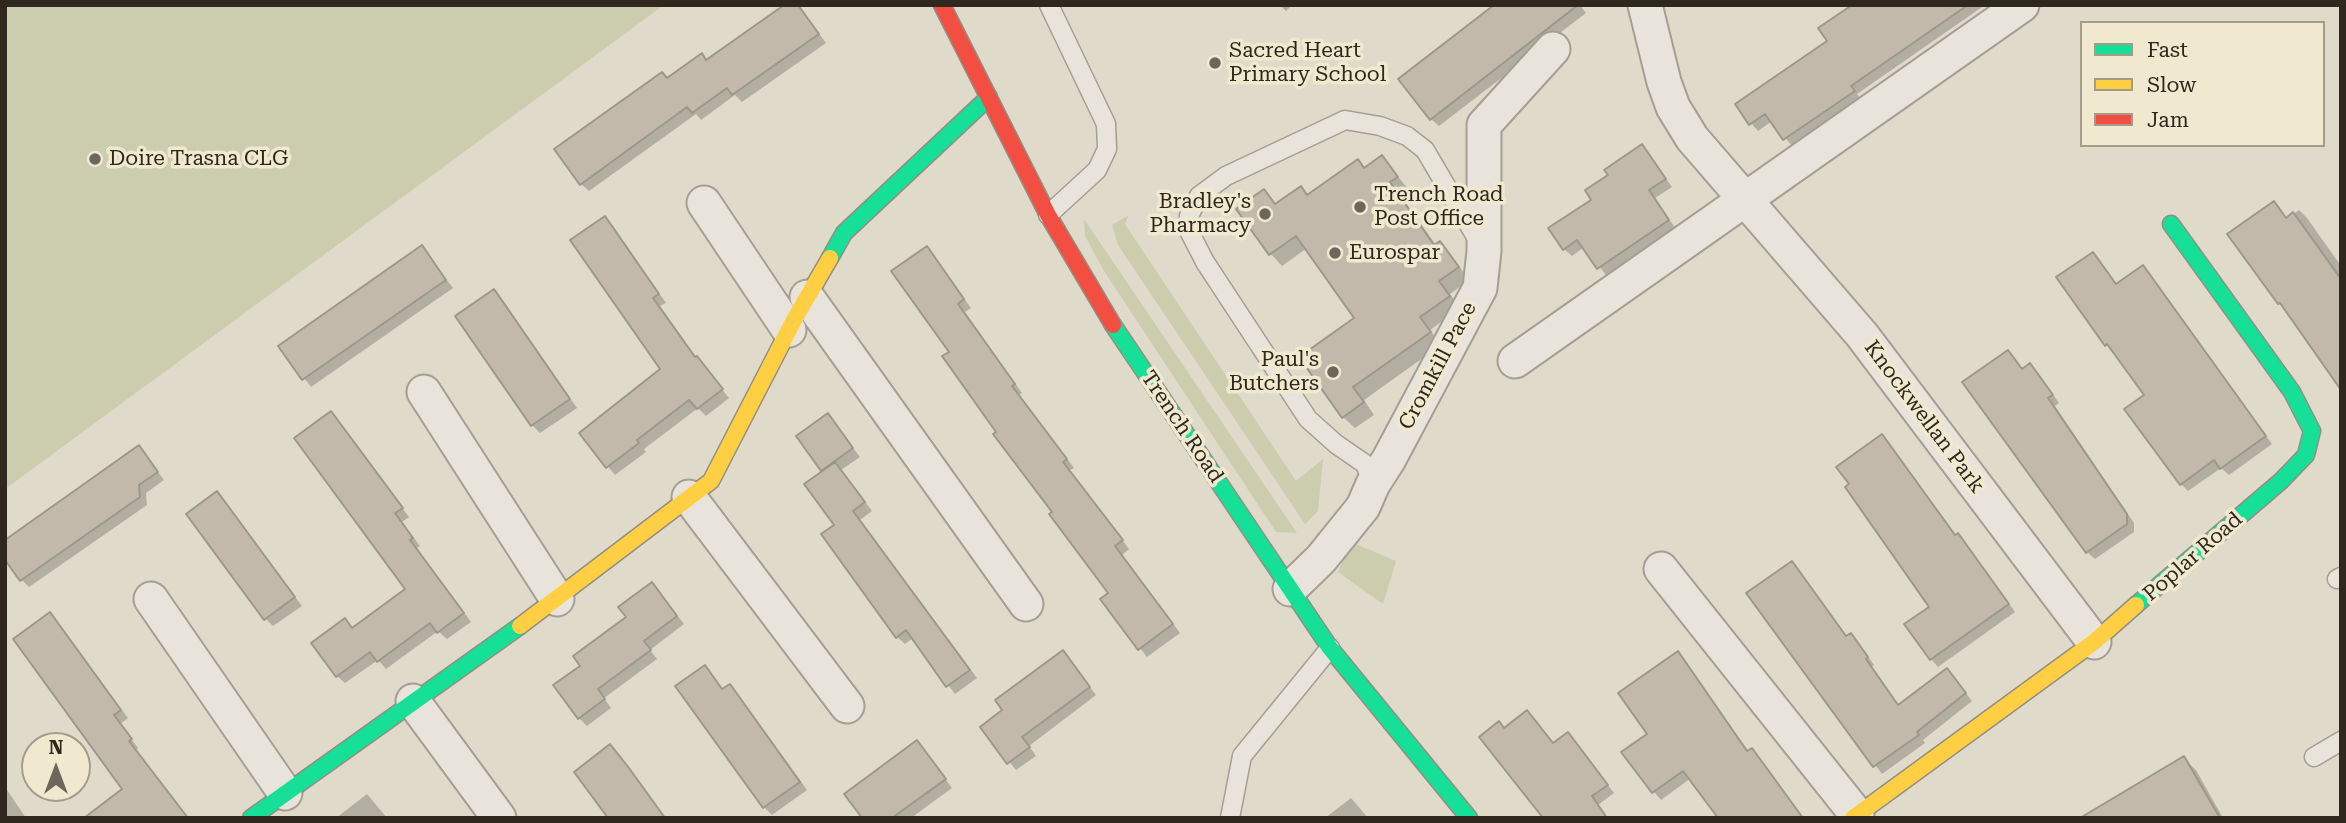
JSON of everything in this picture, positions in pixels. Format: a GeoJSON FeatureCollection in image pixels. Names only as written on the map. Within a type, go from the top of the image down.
{"type":"FeatureCollection","features":[{"type":"Feature","properties":{"kind":"street","name":"Trench Road"},"geometry":{"type":"LineString","coordinates":[[942,5],[1048,215],[1108,317],[1330,648],[1469,818]]}},
{"type":"Feature","properties":{"kind":"street","name":"Knockwellan Park"},"geometry":{"type":"LineString","coordinates":[[1645,5],[1664,82],[1673,107],[1692,138],[1862,335],[2094,642]]}},
{"type":"Feature","properties":{"kind":"street"},"geometry":{"type":"LineString","coordinates":[[1515,360],[2022,5]]}},
{"type":"Feature","properties":{"kind":"street","name":"Cromkill Pace"},"geometry":{"type":"LineString","coordinates":[[1290,589],[1321,559],[1363,507],[1480,289],[1484,251],[1484,125],[1553,49]]}},
{"type":"Feature","properties":{"kind":"street"},"geometry":{"type":"LineString","coordinates":[[251,818],[556,599],[711,481],[789,330],[844,233],[989,97]]}},
{"type":"Feature","properties":{"kind":"street"},"geometry":{"type":"LineString","coordinates":[[704,203],[789,330]]}},
{"type":"Feature","properties":{"kind":"street","name":"Poplar Road"},"geometry":{"type":"LineString","coordinates":[[1855,816],[2094,642],[2281,481],[2306,454],[2312,431],[2292,392],[2171,224]]}},
{"type":"Feature","properties":{"kind":"street"},"geometry":{"type":"LineString","coordinates":[[807,297],[1026,604]]}},
{"type":"Feature","properties":{"kind":"street"},"geometry":{"type":"LineString","coordinates":[[424,392],[556,599]]}},
{"type":"Feature","properties":{"kind":"street"},"geometry":{"type":"LineString","coordinates":[[689,497],[846,706]]}},
{"type":"Feature","properties":{"kind":"street"},"geometry":{"type":"LineString","coordinates":[[1661,569],[1855,816]]}},
{"type":"Feature","properties":{"kind":"street"},"geometry":{"type":"LineString","coordinates":[[151,599],[285,793]]}},
{"type":"Feature","properties":{"kind":"street"},"geometry":{"type":"LineString","coordinates":[[413,701],[499,818]]}},
{"type":"Feature","properties":{"kind":"lane"},"geometry":{"type":"LineString","coordinates":[[1048,215],[1097,170],[1107,149],[1106,124],[1049,5]]}},
{"type":"Feature","properties":{"kind":"lane"},"geometry":{"type":"LineString","coordinates":[[1373,484],[1365,464],[1336,444],[1308,419],[1205,262],[1188,229],[1189,216],[1199,196],[1226,176],[1345,120],[1389,129],[1406,136],[1424,150],[1484,251]]}},
{"type":"Feature","properties":{"kind":"lane"},"geometry":{"type":"LineString","coordinates":[[1230,818],[1242,756],[1330,648]]}},
{"type":"Feature","properties":{"kind":"lane"},"geometry":{"type":"LineString","coordinates":[[2314,757],[2341,741]]}},
{"type":"Feature","properties":{"kind":"green space"},"geometry":{"type":"Polygon","coordinates":[[[5,5],[664,5],[5,489],[5,5]]]}},
{"type":"Feature","properties":{"kind":"green space"},"geometry":{"type":"Polygon","coordinates":[[[1129,215],[1125,224],[1296,481],[1323,459],[1318,511],[1305,524],[1118,245],[1112,225],[1129,215]]]}},
{"type":"Feature","properties":{"kind":"green space"},"geometry":{"type":"Polygon","coordinates":[[[1084,219],[1297,533],[1276,532],[1104,271],[1085,236],[1084,219]]]}},
{"type":"Feature","properties":{"kind":"green space"},"geometry":{"type":"Polygon","coordinates":[[[1351,542],[1396,561],[1383,604],[1338,572],[1351,542]]]}},
{"type":"Feature","properties":{"kind":"building"},"geometry":{"type":"Polygon","coordinates":[[[784,5],[798,5],[819,34],[732,95],[727,88],[692,113],[687,107],[580,185],[554,149],[662,72],[667,78],[702,53],[706,60],[784,5]]]}},
{"type":"Feature","properties":{"kind":"building"},"geometry":{"type":"Polygon","coordinates":[[[1494,5],[1578,5],[1430,120],[1398,79],[1494,5]]]}},
{"type":"Feature","properties":{"kind":"building"},"geometry":{"type":"Polygon","coordinates":[[[1852,5],[1968,5],[1851,86],[1855,91],[1783,140],[1765,114],[1749,125],[1735,104],[1827,41],[1818,28],[1852,5]]]}},
{"type":"Feature","properties":{"kind":"building"},"geometry":{"type":"Polygon","coordinates":[[[1642,144],[1666,179],[1649,190],[1669,220],[1597,269],[1577,240],[1563,250],[1548,228],[1591,200],[1585,190],[1608,175],[1604,170],[1642,144]]]}},
{"type":"Feature","properties":{"kind":"building"},"geometry":{"type":"Polygon","coordinates":[[[1382,155],[1398,177],[1390,182],[1434,245],[1440,241],[1459,267],[1439,281],[1450,296],[1420,317],[1431,332],[1353,387],[1364,402],[1342,418],[1299,357],[1354,318],[1296,236],[1269,255],[1236,209],[1264,189],[1275,204],[1301,186],[1307,195],[1358,159],[1364,168],[1382,155]]]}},
{"type":"Feature","properties":{"kind":"building"},"geometry":{"type":"Polygon","coordinates":[[[2274,201],[2286,218],[2293,212],[2341,279],[2341,390],[2227,234],[2274,201]]]}},
{"type":"Feature","properties":{"kind":"building"},"geometry":{"type":"Polygon","coordinates":[[[605,216],[659,294],[653,298],[695,357],[697,356],[723,389],[697,409],[689,400],[606,468],[579,433],[660,369],[570,240],[605,216]]]}},
{"type":"Feature","properties":{"kind":"building"},"geometry":{"type":"Polygon","coordinates":[[[422,245],[446,280],[302,380],[278,346],[422,245]]]}},
{"type":"Feature","properties":{"kind":"building"},"geometry":{"type":"Polygon","coordinates":[[[927,246],[964,299],[958,304],[1015,384],[1012,386],[1067,459],[1063,462],[1123,540],[1115,546],[1173,624],[1138,650],[1100,599],[1108,593],[993,434],[996,432],[942,356],[949,352],[891,271],[927,246]]]}},
{"type":"Feature","properties":{"kind":"building"},"geometry":{"type":"Polygon","coordinates":[[[2093,252],[2116,284],[2143,265],[2266,436],[2220,469],[2214,460],[2180,485],[2124,409],[2144,395],[2056,277],[2093,252]]]}},
{"type":"Feature","properties":{"kind":"building"},"geometry":{"type":"Polygon","coordinates":[[[494,289],[570,399],[531,426],[455,316],[494,289]]]}},
{"type":"Feature","properties":{"kind":"building"},"geometry":{"type":"Polygon","coordinates":[[[2008,350],[2022,369],[2030,363],[2053,395],[2048,398],[2127,514],[2127,524],[2086,553],[1962,382],[2008,350]]]}},
{"type":"Feature","properties":{"kind":"building"},"geometry":{"type":"Polygon","coordinates":[[[331,411],[403,508],[395,513],[413,538],[410,540],[464,613],[437,633],[430,623],[377,662],[370,652],[336,677],[311,643],[345,618],[352,628],[405,589],[294,438],[331,411]]]}},
{"type":"Feature","properties":{"kind":"building"},"geometry":{"type":"Polygon","coordinates":[[[828,413],[853,448],[821,471],[796,436],[828,413]]]}},
{"type":"Feature","properties":{"kind":"building"},"geometry":{"type":"Polygon","coordinates":[[[1882,434],[2009,604],[1930,660],[1904,624],[1929,607],[1845,487],[1849,484],[1836,467],[1882,434]]]}},
{"type":"Feature","properties":{"kind":"building"},"geometry":{"type":"Polygon","coordinates":[[[139,445],[158,472],[139,485],[140,497],[20,581],[5,560],[5,540],[139,445]]]}},
{"type":"Feature","properties":{"kind":"building"},"geometry":{"type":"Polygon","coordinates":[[[835,462],[865,502],[853,511],[970,670],[946,687],[906,630],[896,638],[821,534],[834,525],[804,484],[835,462]]]}},
{"type":"Feature","properties":{"kind":"building"},"geometry":{"type":"Polygon","coordinates":[[[217,491],[295,597],[264,620],[186,514],[217,491]]]}},
{"type":"Feature","properties":{"kind":"building"},"geometry":{"type":"Polygon","coordinates":[[[1792,561],[1846,636],[1851,633],[1898,705],[1947,668],[1966,693],[1917,732],[1919,735],[1873,767],[1746,593],[1792,561]]]}},
{"type":"Feature","properties":{"kind":"building"},"geometry":{"type":"Polygon","coordinates":[[[652,582],[677,616],[644,641],[651,650],[598,689],[605,699],[578,719],[553,685],[580,666],[573,656],[626,617],[618,607],[652,582]]]}},
{"type":"Feature","properties":{"kind":"building"},"geometry":{"type":"Polygon","coordinates":[[[50,612],[121,710],[114,715],[132,739],[129,741],[188,818],[84,818],[122,789],[91,746],[91,732],[81,732],[13,639],[50,612]]]}},
{"type":"Feature","properties":{"kind":"building"},"geometry":{"type":"Polygon","coordinates":[[[1063,650],[1090,687],[1022,737],[1030,747],[1007,764],[980,727],[1002,710],[995,700],[1063,650]]]}},
{"type":"Feature","properties":{"kind":"building"},"geometry":{"type":"Polygon","coordinates":[[[1678,651],[1747,751],[1752,748],[1803,818],[1718,818],[1683,771],[1652,793],[1621,752],[1647,734],[1618,693],[1678,651]]]}},
{"type":"Feature","properties":{"kind":"building"},"geometry":{"type":"Polygon","coordinates":[[[705,665],[722,689],[730,684],[800,782],[763,808],[675,686],[705,665]]]}},
{"type":"Feature","properties":{"kind":"building"},"geometry":{"type":"Polygon","coordinates":[[[1527,710],[1553,743],[1568,732],[1608,785],[1592,796],[1607,818],[1543,818],[1479,737],[1499,721],[1504,728],[1527,710]]]}},
{"type":"Feature","properties":{"kind":"building"},"geometry":{"type":"Polygon","coordinates":[[[917,740],[946,779],[892,818],[862,818],[844,794],[917,740]]]}},
{"type":"Feature","properties":{"kind":"building"},"geometry":{"type":"Polygon","coordinates":[[[610,744],[665,818],[608,818],[574,772],[610,744]]]}},
{"type":"Feature","properties":{"kind":"building"},"geometry":{"type":"Polygon","coordinates":[[[2184,756],[2220,818],[2080,818],[2184,756]]]}},
{"type":"Feature","properties":{"kind":"traffic: fast"},"geometry":{"type":"LineString","coordinates":[[830,258],[844,233],[989,97]]}},
{"type":"Feature","properties":{"kind":"traffic: fast"},"geometry":{"type":"LineString","coordinates":[[2136,605],[2281,481],[2306,455],[2312,431],[2292,392],[2171,224]]}},
{"type":"Feature","properties":{"kind":"traffic: fast"},"geometry":{"type":"LineString","coordinates":[[1113,325],[1330,648],[1469,818]]}},
{"type":"Feature","properties":{"kind":"traffic: fast"},"geometry":{"type":"LineString","coordinates":[[251,818],[520,626]]}},
{"type":"Feature","properties":{"kind":"traffic: slow"},"geometry":{"type":"LineString","coordinates":[[520,626],[711,481],[794,320],[830,258]]}},
{"type":"Feature","properties":{"kind":"traffic: slow"},"geometry":{"type":"LineString","coordinates":[[1853,818],[2094,642],[2136,605]]}},
{"type":"Feature","properties":{"kind":"traffic: jam"},"geometry":{"type":"LineString","coordinates":[[942,5],[1048,215],[1113,325]]}},
{"type":"Feature","properties":{"kind":"place","name":"Sacred Heart Primary School"},"geometry":{"type":"Point","coordinates":[1215,63]}},
{"type":"Feature","properties":{"kind":"place","name":"Doire Trasna CLG"},"geometry":{"type":"Point","coordinates":[95,159]}},
{"type":"Feature","properties":{"kind":"place","name":"Trench Road Post Office"},"geometry":{"type":"Point","coordinates":[1360,207]}},
{"type":"Feature","properties":{"kind":"place","name":"Bradley's Pharmacy"},"geometry":{"type":"Point","coordinates":[1265,214]}},
{"type":"Feature","properties":{"kind":"place","name":"Eurospar"},"geometry":{"type":"Point","coordinates":[1335,253]}},
{"type":"Feature","properties":{"kind":"place","name":"Paul's Butchers"},"geometry":{"type":"Point","coordinates":[1333,372]}}]}
